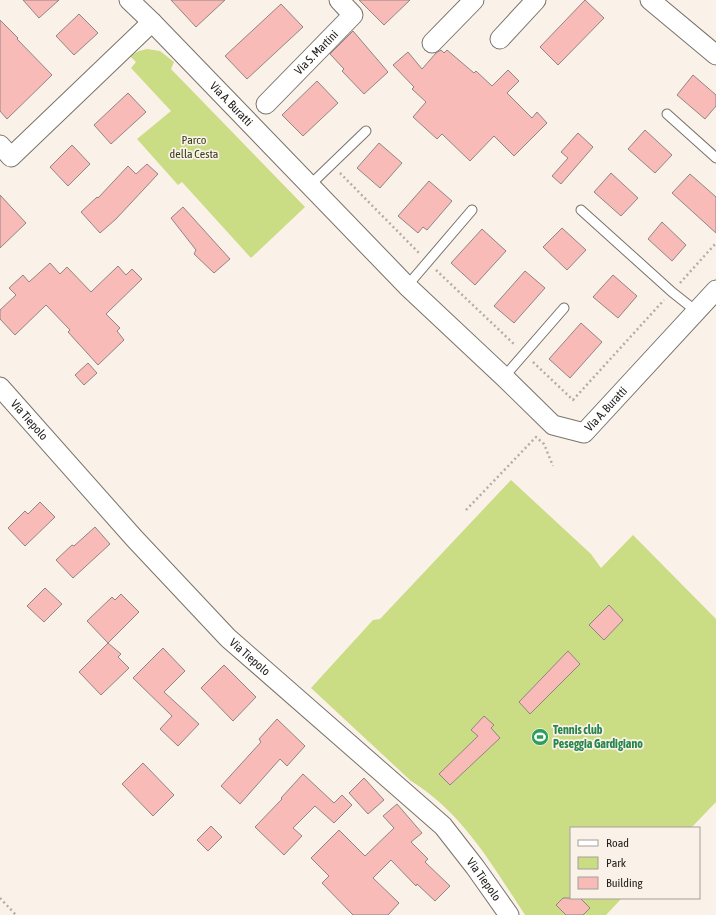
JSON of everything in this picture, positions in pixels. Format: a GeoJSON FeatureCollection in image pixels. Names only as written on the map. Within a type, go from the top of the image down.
{"type":"FeatureCollection","features":[{"type":"Feature","properties":{"kind":"street","name":"Via A. Buratti"},"geometry":{"type":"LineString","coordinates":[[129,0],[407,286],[553,425],[584,433],[716,290]]}},
{"type":"Feature","properties":{"kind":"street","name":"Via S. Martini"},"geometry":{"type":"LineString","coordinates":[[266,104],[353,15],[339,0]]}},
{"type":"Feature","properties":{"kind":"street"},"geometry":{"type":"LineString","coordinates":[[432,43],[474,0]]}},
{"type":"Feature","properties":{"kind":"street"},"geometry":{"type":"LineString","coordinates":[[500,39],[536,0]]}},
{"type":"Feature","properties":{"kind":"street"},"geometry":{"type":"LineString","coordinates":[[650,0],[716,55]]}},
{"type":"Feature","properties":{"kind":"street"},"geometry":{"type":"LineString","coordinates":[[0,146],[11,157],[152,22]]}},
{"type":"Feature","properties":{"kind":"street","name":"Via Tiepolo"},"geometry":{"type":"LineString","coordinates":[[0,387],[134,538],[228,638],[443,826],[475,867],[509,915]]}},
{"type":"Feature","properties":{"kind":"lane"},"geometry":{"type":"LineString","coordinates":[[667,114],[716,158]]}},
{"type":"Feature","properties":{"kind":"lane"},"geometry":{"type":"LineString","coordinates":[[310,186],[366,131]]}},
{"type":"Feature","properties":{"kind":"lane"},"geometry":{"type":"LineString","coordinates":[[407,286],[472,210]]}},
{"type":"Feature","properties":{"kind":"lane"},"geometry":{"type":"LineString","coordinates":[[582,210],[672,292],[696,311]]}},
{"type":"Feature","properties":{"kind":"lane"},"geometry":{"type":"LineString","coordinates":[[504,377],[564,308]]}},
{"type":"Feature","properties":{"kind":"path"},"geometry":{"type":"LineString","coordinates":[[332,164],[428,262],[573,400],[716,243]]}},
{"type":"Feature","properties":{"kind":"path"},"geometry":{"type":"LineString","coordinates":[[466,510],[536,437],[544,444],[553,466]]}},
{"type":"Feature","properties":{"kind":"path"},"geometry":{"type":"LineString","coordinates":[[0,898],[16,915]]}},
{"type":"Feature","properties":{"kind":"green space","name":"Parco della Cesta"},"geometry":{"type":"Polygon","coordinates":[[[147,49],[160,51],[174,62],[171,69],[305,207],[251,258],[182,182],[178,185],[137,139],[171,111],[131,68],[136,62],[130,56],[147,49]]]}},
{"type":"Feature","properties":{"kind":"green space","name":"Tennis club Peseggia Gardigiano"},"geometry":{"type":"Polygon","coordinates":[[[511,480],[591,554],[601,568],[633,535],[716,619],[716,802],[692,827],[570,827],[570,899],[621,899],[606,915],[525,915],[475,841],[446,808],[411,781],[311,688],[373,620],[380,619],[511,480]]]}},
{"type":"Feature","properties":{"kind":"building"},"geometry":{"type":"Polygon","coordinates":[[[23,0],[59,0],[39,18],[23,0]]]}},
{"type":"Feature","properties":{"kind":"building"},"geometry":{"type":"Polygon","coordinates":[[[171,0],[225,0],[196,27],[171,0]]]}},
{"type":"Feature","properties":{"kind":"building"},"geometry":{"type":"Polygon","coordinates":[[[359,0],[410,0],[384,25],[359,0]]]}},
{"type":"Feature","properties":{"kind":"building"},"geometry":{"type":"Polygon","coordinates":[[[585,0],[604,18],[558,65],[540,47],[585,0]]]}},
{"type":"Feature","properties":{"kind":"building"},"geometry":{"type":"Polygon","coordinates":[[[281,4],[303,27],[247,79],[225,56],[281,4]]]}},
{"type":"Feature","properties":{"kind":"building"},"geometry":{"type":"Polygon","coordinates":[[[79,14],[98,33],[74,55],[56,36],[79,14]]]}},
{"type":"Feature","properties":{"kind":"building"},"geometry":{"type":"Polygon","coordinates":[[[0,20],[52,75],[7,119],[0,111],[0,20]]]}},
{"type":"Feature","properties":{"kind":"building"},"geometry":{"type":"Polygon","coordinates":[[[353,31],[388,72],[364,94],[342,71],[344,69],[330,54],[353,31]]]}},
{"type":"Feature","properties":{"kind":"building"},"geometry":{"type":"Polygon","coordinates":[[[441,50],[444,53],[447,50],[474,73],[476,71],[492,86],[508,70],[519,81],[507,93],[532,118],[537,112],[547,123],[514,156],[494,136],[470,161],[442,134],[437,139],[413,117],[426,102],[412,89],[414,87],[393,65],[408,52],[422,69],[436,53],[441,50]]]}},
{"type":"Feature","properties":{"kind":"building"},"geometry":{"type":"Polygon","coordinates":[[[693,75],[716,95],[716,106],[705,119],[677,95],[693,75]]]}},
{"type":"Feature","properties":{"kind":"building"},"geometry":{"type":"Polygon","coordinates":[[[317,81],[338,103],[303,136],[282,115],[317,81]]]}},
{"type":"Feature","properties":{"kind":"building"},"geometry":{"type":"Polygon","coordinates":[[[128,93],[146,112],[111,144],[94,125],[128,93]]]}},
{"type":"Feature","properties":{"kind":"building"},"geometry":{"type":"Polygon","coordinates":[[[645,130],[672,155],[655,173],[628,149],[645,130]]]}},
{"type":"Feature","properties":{"kind":"building"},"geometry":{"type":"Polygon","coordinates":[[[578,133],[593,147],[561,184],[552,176],[568,158],[561,152],[578,133]]]}},
{"type":"Feature","properties":{"kind":"building"},"geometry":{"type":"Polygon","coordinates":[[[379,143],[402,163],[380,188],[357,168],[379,143]]]}},
{"type":"Feature","properties":{"kind":"building"},"geometry":{"type":"Polygon","coordinates":[[[72,145],[90,164],[68,186],[50,167],[72,145]]]}},
{"type":"Feature","properties":{"kind":"building"},"geometry":{"type":"Polygon","coordinates":[[[147,164],[158,174],[116,219],[100,233],[81,212],[97,197],[98,198],[128,166],[136,174],[147,164]]]}},
{"type":"Feature","properties":{"kind":"building"},"geometry":{"type":"Polygon","coordinates":[[[611,173],[638,198],[621,216],[594,192],[611,173]]]}},
{"type":"Feature","properties":{"kind":"building"},"geometry":{"type":"Polygon","coordinates":[[[690,174],[716,197],[716,233],[672,193],[690,174]]]}},
{"type":"Feature","properties":{"kind":"building"},"geometry":{"type":"Polygon","coordinates":[[[429,181],[452,201],[427,230],[423,227],[418,233],[398,216],[429,181]]]}},
{"type":"Feature","properties":{"kind":"building"},"geometry":{"type":"Polygon","coordinates":[[[0,195],[26,223],[0,248],[0,195]]]}},
{"type":"Feature","properties":{"kind":"building"},"geometry":{"type":"Polygon","coordinates":[[[183,207],[230,259],[214,273],[194,254],[196,250],[171,218],[183,207]]]}},
{"type":"Feature","properties":{"kind":"building"},"geometry":{"type":"Polygon","coordinates":[[[662,222],[686,245],[672,261],[648,239],[662,222]]]}},
{"type":"Feature","properties":{"kind":"building"},"geometry":{"type":"Polygon","coordinates":[[[562,228],[586,250],[567,270],[543,247],[562,228]]]}},
{"type":"Feature","properties":{"kind":"building"},"geometry":{"type":"Polygon","coordinates":[[[482,229],[506,251],[475,285],[451,263],[482,229]]]}},
{"type":"Feature","properties":{"kind":"building"},"geometry":{"type":"Polygon","coordinates":[[[50,263],[60,274],[67,267],[91,292],[118,266],[126,275],[132,269],[142,279],[106,314],[120,328],[117,331],[124,340],[98,365],[68,332],[70,330],[46,305],[15,335],[0,319],[0,310],[16,295],[9,288],[23,275],[29,282],[50,263]]]}},
{"type":"Feature","properties":{"kind":"building"},"geometry":{"type":"Polygon","coordinates":[[[525,271],[545,288],[514,323],[494,306],[525,271]]]}},
{"type":"Feature","properties":{"kind":"building"},"geometry":{"type":"Polygon","coordinates":[[[613,275],[637,296],[618,318],[593,297],[613,275]]]}},
{"type":"Feature","properties":{"kind":"building"},"geometry":{"type":"Polygon","coordinates":[[[581,323],[602,342],[570,378],[549,359],[581,323]]]}},
{"type":"Feature","properties":{"kind":"building"},"geometry":{"type":"Polygon","coordinates":[[[88,363],[97,373],[84,385],[75,375],[88,363]]]}},
{"type":"Feature","properties":{"kind":"building"},"geometry":{"type":"Polygon","coordinates":[[[40,502],[55,517],[25,546],[8,528],[25,511],[28,514],[40,502]]]}},
{"type":"Feature","properties":{"kind":"building"},"geometry":{"type":"Polygon","coordinates":[[[95,527],[110,544],[73,578],[56,560],[95,527]]]}},
{"type":"Feature","properties":{"kind":"building"},"geometry":{"type":"Polygon","coordinates":[[[45,588],[62,604],[44,622],[27,606],[45,588]]]}},
{"type":"Feature","properties":{"kind":"building"},"geometry":{"type":"Polygon","coordinates":[[[121,594],[139,612],[108,643],[87,621],[112,597],[115,600],[121,594]]]}},
{"type":"Feature","properties":{"kind":"building"},"geometry":{"type":"Polygon","coordinates":[[[609,605],[623,620],[604,640],[589,625],[609,605]]]}},
{"type":"Feature","properties":{"kind":"building"},"geometry":{"type":"Polygon","coordinates":[[[108,643],[121,654],[118,657],[129,668],[101,695],[79,672],[108,643]]]}},
{"type":"Feature","properties":{"kind":"building"},"geometry":{"type":"Polygon","coordinates":[[[163,648],[185,671],[164,692],[199,724],[178,746],[160,729],[172,716],[133,678],[163,648]]]}},
{"type":"Feature","properties":{"kind":"building"},"geometry":{"type":"Polygon","coordinates":[[[568,651],[580,664],[530,714],[519,702],[568,651]]]}},
{"type":"Feature","properties":{"kind":"building"},"geometry":{"type":"Polygon","coordinates":[[[224,665],[256,697],[233,721],[201,688],[224,665]]]}},
{"type":"Feature","properties":{"kind":"building"},"geometry":{"type":"Polygon","coordinates":[[[484,716],[494,725],[491,728],[500,738],[450,785],[439,774],[478,736],[471,730],[484,716]]]}},
{"type":"Feature","properties":{"kind":"building"},"geometry":{"type":"Polygon","coordinates":[[[277,719],[305,746],[287,766],[280,759],[240,804],[221,786],[261,742],[259,739],[277,719]]]}},
{"type":"Feature","properties":{"kind":"building"},"geometry":{"type":"Polygon","coordinates":[[[143,763],[174,795],[153,816],[122,784],[143,763]]]}},
{"type":"Feature","properties":{"kind":"building"},"geometry":{"type":"Polygon","coordinates":[[[303,774],[334,803],[342,795],[352,805],[334,823],[315,806],[293,828],[302,836],[284,855],[255,827],[282,799],[281,798],[303,774]]]}},
{"type":"Feature","properties":{"kind":"building"},"geometry":{"type":"Polygon","coordinates":[[[364,778],[384,800],[368,814],[349,793],[364,778]]]}},
{"type":"Feature","properties":{"kind":"building"},"geometry":{"type":"Polygon","coordinates":[[[397,804],[422,833],[411,842],[428,859],[425,862],[450,886],[435,901],[417,884],[416,886],[391,860],[373,878],[399,903],[388,915],[353,915],[322,883],[329,876],[311,858],[339,830],[365,856],[394,828],[383,816],[397,804]]]}},
{"type":"Feature","properties":{"kind":"building"},"geometry":{"type":"Polygon","coordinates":[[[211,826],[222,837],[208,851],[197,840],[211,826]]]}},
{"type":"Feature","properties":{"kind":"building"},"geometry":{"type":"Polygon","coordinates":[[[563,898],[570,898],[581,899],[590,908],[583,915],[566,915],[556,905],[563,898]]]}},
{"type":"Feature","properties":{"kind":"place","name":"Tennis club Peseggia Gardigiano"},"geometry":{"type":"Point","coordinates":[540,737]}}]}
